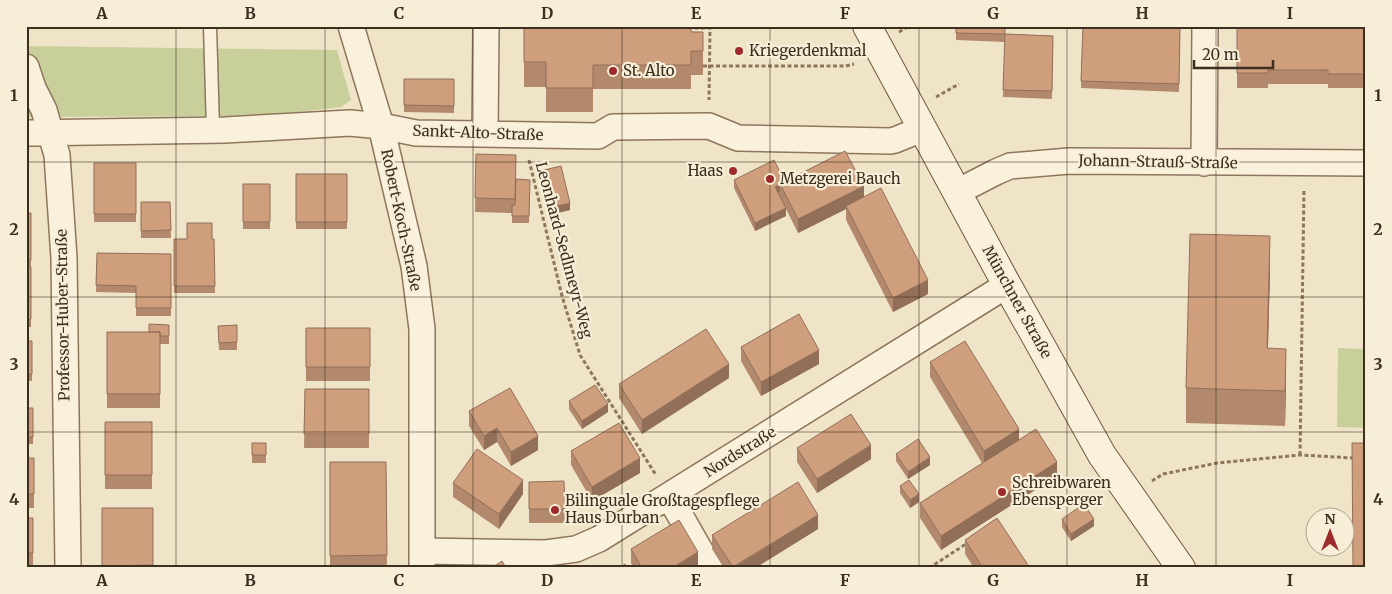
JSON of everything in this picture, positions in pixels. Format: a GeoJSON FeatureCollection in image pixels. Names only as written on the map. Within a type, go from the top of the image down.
{"type":"FeatureCollection","features":[{"type":"Feature","properties":{"kind":"main road","name":"Münchner Straße"},"geometry":{"type":"LineString","coordinates":[[867,26],[1102,456],[1181,568]]}},
{"type":"Feature","properties":{"kind":"street","name":"Robert-Koch-Straße"},"geometry":{"type":"LineString","coordinates":[[351,26],[381,126],[414,266],[422,329],[423,559]]}},
{"type":"Feature","properties":{"kind":"street"},"geometry":{"type":"LineString","coordinates":[[485,134],[486,26]]}},
{"type":"Feature","properties":{"kind":"street"},"geometry":{"type":"LineString","coordinates":[[1204,163],[1205,26]]}},
{"type":"Feature","properties":{"kind":"street","name":"Professor-Huber-Straße"},"geometry":{"type":"LineString","coordinates":[[26,67],[33,88],[44,110],[56,155],[64,258],[68,568]]}},
{"type":"Feature","properties":{"kind":"street","name":"Sankt-Alto-Straße"},"geometry":{"type":"LineString","coordinates":[[26,133],[213,130],[350,123],[381,126],[416,133],[598,136],[613,127],[709,126],[738,138],[890,141],[922,129]]}},
{"type":"Feature","properties":{"kind":"street","name":"Johann-Strauß-Straße"},"geometry":{"type":"LineString","coordinates":[[957,192],[1010,166],[1069,161],[1366,163]]}},
{"type":"Feature","properties":{"kind":"street","name":"Nordstraße"},"geometry":{"type":"LineString","coordinates":[[423,559],[546,553],[576,549],[599,539],[1007,285]]}},
{"type":"Feature","properties":{"kind":"street"},"geometry":{"type":"LineString","coordinates":[[669,496],[710,568]]}},
{"type":"Feature","properties":{"kind":"lane"},"geometry":{"type":"LineString","coordinates":[[210,26],[213,130]]}},
{"type":"Feature","properties":{"kind":"path"},"geometry":{"type":"LineString","coordinates":[[682,28],[710,28],[709,126]]}},
{"type":"Feature","properties":{"kind":"path"},"geometry":{"type":"LineString","coordinates":[[703,66],[846,66],[854,64]]}},
{"type":"Feature","properties":{"kind":"path"},"geometry":{"type":"LineString","coordinates":[[932,99],[959,84]]}},
{"type":"Feature","properties":{"kind":"path","name":"Leonhard-Sedlmeyr-Weg"},"geometry":{"type":"LineString","coordinates":[[523,135],[562,296],[580,355],[669,496]]}},
{"type":"Feature","properties":{"kind":"path"},"geometry":{"type":"LineString","coordinates":[[1300,455],[1304,163]]}},
{"type":"Feature","properties":{"kind":"path"},"geometry":{"type":"LineString","coordinates":[[1130,494],[1163,474],[1217,463],[1300,455],[1356,458]]}},
{"type":"Feature","properties":{"kind":"path"},"geometry":{"type":"LineString","coordinates":[[929,568],[968,543]]}},
{"type":"Feature","properties":{"kind":"green space"},"geometry":{"type":"Polygon","coordinates":[[[26,46],[337,50],[351,100],[341,107],[263,116],[26,117],[26,46]]]}},
{"type":"Feature","properties":{"kind":"green space"},"geometry":{"type":"Polygon","coordinates":[[[1338,348],[1366,349],[1366,428],[1337,427],[1338,348]]]}},
{"type":"Feature","properties":{"kind":"building"},"geometry":{"type":"Polygon","coordinates":[[[524,26],[691,26],[691,32],[703,32],[703,51],[691,51],[691,65],[593,65],[593,88],[546,88],[546,62],[524,62],[524,26]]]}},
{"type":"Feature","properties":{"kind":"building"},"geometry":{"type":"Polygon","coordinates":[[[956,26],[1005,26],[1005,34],[956,33],[956,26]]]}},
{"type":"Feature","properties":{"kind":"building"},"geometry":{"type":"Polygon","coordinates":[[[1083,26],[1180,28],[1179,84],[1081,81],[1083,26]]]}},
{"type":"Feature","properties":{"kind":"building"},"geometry":{"type":"Polygon","coordinates":[[[1237,26],[1366,26],[1366,74],[1328,74],[1328,70],[1268,70],[1268,73],[1237,73],[1237,26]]]}},
{"type":"Feature","properties":{"kind":"building"},"geometry":{"type":"Polygon","coordinates":[[[1005,34],[1053,36],[1052,91],[1003,90],[1005,34]]]}},
{"type":"Feature","properties":{"kind":"building"},"geometry":{"type":"Polygon","coordinates":[[[404,79],[454,79],[454,106],[404,105],[404,79]]]}},
{"type":"Feature","properties":{"kind":"building"},"geometry":{"type":"Polygon","coordinates":[[[845,151],[864,186],[798,219],[780,184],[845,151]]]}},
{"type":"Feature","properties":{"kind":"building"},"geometry":{"type":"Polygon","coordinates":[[[476,154],[516,155],[515,199],[475,198],[476,154]]]}},
{"type":"Feature","properties":{"kind":"building"},"geometry":{"type":"Polygon","coordinates":[[[774,160],[785,182],[775,187],[786,208],[755,223],[734,180],[774,160]]]}},
{"type":"Feature","properties":{"kind":"building"},"geometry":{"type":"Polygon","coordinates":[[[94,163],[136,163],[136,214],[94,214],[94,163]]]}},
{"type":"Feature","properties":{"kind":"building"},"geometry":{"type":"Polygon","coordinates":[[[561,166],[570,203],[549,208],[540,171],[561,166]]]}},
{"type":"Feature","properties":{"kind":"building"},"geometry":{"type":"Polygon","coordinates":[[[296,174],[347,174],[347,222],[296,222],[296,174]]]}},
{"type":"Feature","properties":{"kind":"building"},"geometry":{"type":"Polygon","coordinates":[[[516,179],[530,180],[529,216],[512,216],[512,205],[515,205],[516,179]]]}},
{"type":"Feature","properties":{"kind":"building"},"geometry":{"type":"Polygon","coordinates":[[[243,184],[270,184],[270,222],[243,222],[243,184]]]}},
{"type":"Feature","properties":{"kind":"building"},"geometry":{"type":"Polygon","coordinates":[[[881,188],[928,280],[893,298],[846,206],[881,188]]]}},
{"type":"Feature","properties":{"kind":"building"},"geometry":{"type":"Polygon","coordinates":[[[141,202],[170,202],[171,230],[141,231],[141,202]]]}},
{"type":"Feature","properties":{"kind":"building"},"geometry":{"type":"Polygon","coordinates":[[[26,213],[31,213],[31,260],[26,260],[26,213]]]}},
{"type":"Feature","properties":{"kind":"building"},"geometry":{"type":"Polygon","coordinates":[[[187,223],[212,223],[215,286],[174,286],[174,239],[187,239],[187,223]]]}},
{"type":"Feature","properties":{"kind":"building"},"geometry":{"type":"Polygon","coordinates":[[[1190,234],[1270,236],[1267,348],[1286,349],[1285,391],[1186,388],[1190,234]]]}},
{"type":"Feature","properties":{"kind":"building"},"geometry":{"type":"Polygon","coordinates":[[[97,253],[171,254],[171,308],[136,308],[136,286],[96,285],[97,253]]]}},
{"type":"Feature","properties":{"kind":"building"},"geometry":{"type":"Polygon","coordinates":[[[26,267],[31,267],[31,319],[26,319],[26,267]]]}},
{"type":"Feature","properties":{"kind":"building"},"geometry":{"type":"Polygon","coordinates":[[[799,314],[819,350],[761,382],[741,347],[799,314]]]}},
{"type":"Feature","properties":{"kind":"building"},"geometry":{"type":"Polygon","coordinates":[[[149,324],[169,325],[169,336],[160,336],[160,332],[149,332],[149,324]]]}},
{"type":"Feature","properties":{"kind":"building"},"geometry":{"type":"Polygon","coordinates":[[[237,325],[237,342],[219,343],[218,326],[237,325]]]}},
{"type":"Feature","properties":{"kind":"building"},"geometry":{"type":"Polygon","coordinates":[[[306,328],[370,328],[370,367],[306,367],[306,328]]]}},
{"type":"Feature","properties":{"kind":"building"},"geometry":{"type":"Polygon","coordinates":[[[706,329],[729,364],[642,420],[619,384],[706,329]]]}},
{"type":"Feature","properties":{"kind":"building"},"geometry":{"type":"Polygon","coordinates":[[[107,332],[160,332],[160,394],[107,394],[107,332]]]}},
{"type":"Feature","properties":{"kind":"building"},"geometry":{"type":"Polygon","coordinates":[[[26,341],[32,341],[32,374],[26,374],[26,341]]]}},
{"type":"Feature","properties":{"kind":"building"},"geometry":{"type":"Polygon","coordinates":[[[965,341],[1019,429],[984,451],[930,362],[965,341]]]}},
{"type":"Feature","properties":{"kind":"building"},"geometry":{"type":"Polygon","coordinates":[[[595,385],[608,404],[582,421],[569,401],[595,385]]]}},
{"type":"Feature","properties":{"kind":"building"},"geometry":{"type":"Polygon","coordinates":[[[510,388],[538,436],[511,452],[497,428],[484,436],[469,411],[510,388]]]}},
{"type":"Feature","properties":{"kind":"building"},"geometry":{"type":"Polygon","coordinates":[[[305,389],[369,389],[369,434],[304,434],[305,389]]]}},
{"type":"Feature","properties":{"kind":"building"},"geometry":{"type":"Polygon","coordinates":[[[26,408],[33,408],[33,437],[26,437],[26,408]]]}},
{"type":"Feature","properties":{"kind":"building"},"geometry":{"type":"Polygon","coordinates":[[[851,414],[871,445],[817,479],[797,448],[851,414]]]}},
{"type":"Feature","properties":{"kind":"building"},"geometry":{"type":"Polygon","coordinates":[[[105,422],[152,422],[152,475],[105,475],[105,422]]]}},
{"type":"Feature","properties":{"kind":"building"},"geometry":{"type":"Polygon","coordinates":[[[619,423],[640,458],[592,487],[571,451],[619,423]]]}},
{"type":"Feature","properties":{"kind":"building"},"geometry":{"type":"Polygon","coordinates":[[[1036,429],[1057,462],[941,536],[920,503],[1036,429]]]}},
{"type":"Feature","properties":{"kind":"building"},"geometry":{"type":"Polygon","coordinates":[[[918,439],[930,457],[908,472],[896,454],[918,439]]]}},
{"type":"Feature","properties":{"kind":"building"},"geometry":{"type":"Polygon","coordinates":[[[252,443],[266,443],[266,455],[252,455],[252,443]]]}},
{"type":"Feature","properties":{"kind":"building"},"geometry":{"type":"Polygon","coordinates":[[[1352,443],[1366,443],[1366,568],[1353,568],[1352,443]]]}},
{"type":"Feature","properties":{"kind":"building"},"geometry":{"type":"Polygon","coordinates":[[[477,449],[523,480],[499,514],[453,483],[477,449]]]}},
{"type":"Feature","properties":{"kind":"building"},"geometry":{"type":"Polygon","coordinates":[[[26,458],[34,458],[34,494],[26,494],[26,458]]]}},
{"type":"Feature","properties":{"kind":"building"},"geometry":{"type":"Polygon","coordinates":[[[330,462],[386,462],[387,555],[330,556],[330,462]]]}},
{"type":"Feature","properties":{"kind":"building"},"geometry":{"type":"Polygon","coordinates":[[[909,480],[919,494],[910,500],[900,486],[909,480]]]}},
{"type":"Feature","properties":{"kind":"building"},"geometry":{"type":"Polygon","coordinates":[[[564,481],[565,509],[529,509],[529,482],[564,481]]]}},
{"type":"Feature","properties":{"kind":"building"},"geometry":{"type":"Polygon","coordinates":[[[798,482],[818,515],[733,567],[712,535],[798,482]]]}},
{"type":"Feature","properties":{"kind":"building"},"geometry":{"type":"Polygon","coordinates":[[[1084,504],[1094,519],[1071,534],[1062,519],[1084,504]]]}},
{"type":"Feature","properties":{"kind":"building"},"geometry":{"type":"Polygon","coordinates":[[[102,508],[153,508],[153,565],[102,566],[102,508]]]}},
{"type":"Feature","properties":{"kind":"building"},"geometry":{"type":"Polygon","coordinates":[[[26,518],[33,518],[33,553],[26,553],[26,518]]]}},
{"type":"Feature","properties":{"kind":"building"},"geometry":{"type":"Polygon","coordinates":[[[997,518],[1030,568],[983,568],[965,540],[997,518]]]}},
{"type":"Feature","properties":{"kind":"building"},"geometry":{"type":"Polygon","coordinates":[[[679,520],[698,552],[672,568],[642,568],[631,549],[679,520]]]}},
{"type":"Feature","properties":{"kind":"building"},"geometry":{"type":"Polygon","coordinates":[[[502,561],[506,568],[492,568],[502,561]]]}},
{"type":"Feature","properties":{"kind":"building"},"geometry":{"type":"Polygon","coordinates":[[[625,564],[627,568],[619,568],[625,564]]]}},
{"type":"Feature","properties":{"kind":"place","name":"Kriegerdenkmal"},"geometry":{"type":"Point","coordinates":[739,51]}},
{"type":"Feature","properties":{"kind":"place","name":"St. Alto"},"geometry":{"type":"Point","coordinates":[613,71]}},
{"type":"Feature","properties":{"kind":"place","name":"Haas"},"geometry":{"type":"Point","coordinates":[733,171]}},
{"type":"Feature","properties":{"kind":"place","name":"Metzgerei Bauch"},"geometry":{"type":"Point","coordinates":[770,179]}},
{"type":"Feature","properties":{"kind":"place","name":"Schreibwaren Ebensperger"},"geometry":{"type":"Point","coordinates":[1002,492]}},
{"type":"Feature","properties":{"kind":"place","name":"Bilinguale Großtagespflege Haus Durban"},"geometry":{"type":"Point","coordinates":[555,510]}}]}
